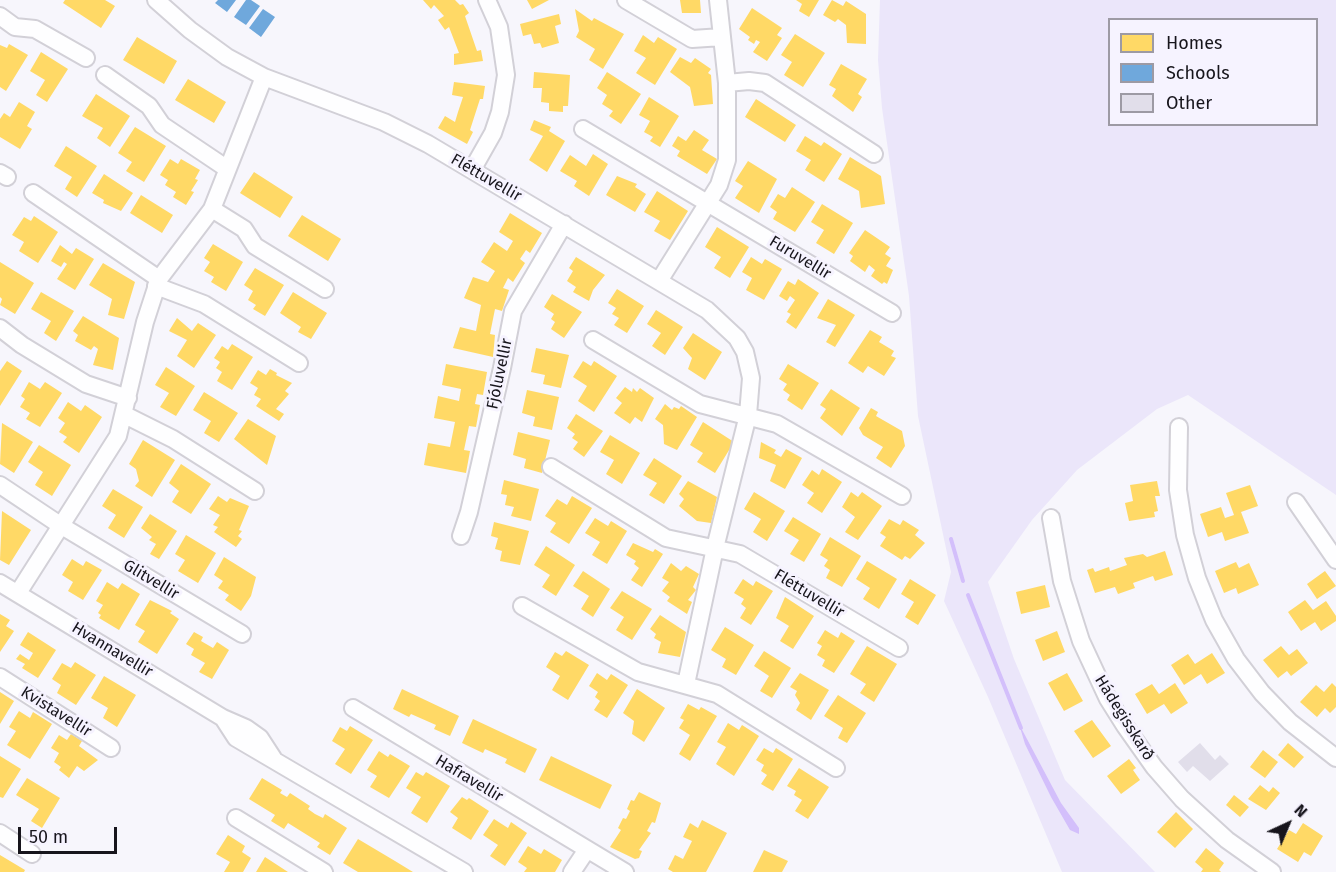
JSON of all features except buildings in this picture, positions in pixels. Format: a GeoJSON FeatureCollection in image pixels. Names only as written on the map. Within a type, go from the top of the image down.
{"type":"FeatureCollection","features":[{"type":"Feature","properties":{"kind":"street","name":"Fléttuvellir"},"geometry":{"type":"LineString","coordinates":[[156,0],[199,37],[264,77],[384,122],[472,170],[706,310],[726,325],[737,338],[745,352],[751,378],[748,415],[715,548],[686,684]]}},
{"type":"Feature","properties":{"kind":"street"},"geometry":{"type":"LineString","coordinates":[[472,170],[493,133],[501,112],[506,75],[499,27],[487,0]]}},
{"type":"Feature","properties":{"kind":"street"},"geometry":{"type":"LineString","coordinates":[[626,0],[693,39],[722,37]]}},
{"type":"Feature","properties":{"kind":"street"},"geometry":{"type":"LineString","coordinates":[[659,281],[708,204],[719,184],[727,160],[727,83],[718,0]]}},
{"type":"Feature","properties":{"kind":"street"},"geometry":{"type":"LineString","coordinates":[[0,16],[15,27],[35,29],[86,58]]}},
{"type":"Feature","properties":{"kind":"street"},"geometry":{"type":"LineString","coordinates":[[105,75],[149,106],[162,125],[226,168]]}},
{"type":"Feature","properties":{"kind":"street"},"geometry":{"type":"LineString","coordinates":[[18,593],[107,455],[125,415],[157,283],[212,209],[226,168],[264,77]]}},
{"type":"Feature","properties":{"kind":"street"},"geometry":{"type":"LineString","coordinates":[[727,83],[749,81],[765,83],[874,154]]}},
{"type":"Feature","properties":{"kind":"street","name":"Furuvellir"},"geometry":{"type":"LineString","coordinates":[[583,129],[892,313]]}},
{"type":"Feature","properties":{"kind":"street"},"geometry":{"type":"LineString","coordinates":[[33,193],[157,283],[204,304],[299,363]]}},
{"type":"Feature","properties":{"kind":"street"},"geometry":{"type":"LineString","coordinates":[[212,209],[244,229],[255,246],[325,289]]}},
{"type":"Feature","properties":{"kind":"street","name":"Fjóluvellir"},"geometry":{"type":"LineString","coordinates":[[461,536],[469,512],[513,311],[564,224]]}},
{"type":"Feature","properties":{"kind":"street"},"geometry":{"type":"LineString","coordinates":[[0,328],[22,345],[86,384],[128,398]]}},
{"type":"Feature","properties":{"kind":"street"},"geometry":{"type":"LineString","coordinates":[[593,340],[700,404],[777,424],[902,496]]}},
{"type":"Feature","properties":{"kind":"street"},"geometry":{"type":"LineString","coordinates":[[125,415],[173,439],[255,491]]}},
{"type":"Feature","properties":{"kind":"street"},"geometry":{"type":"LineString","coordinates":[[1179,427],[1178,479],[1185,535],[1197,578],[1214,620],[1236,659],[1262,693],[1290,723],[1336,758]]}},
{"type":"Feature","properties":{"kind":"street","name":"Fléttuvellir"},"geometry":{"type":"LineString","coordinates":[[551,467],[666,538],[741,554],[899,648]]}},
{"type":"Feature","properties":{"kind":"street","name":"Glitvellir"},"geometry":{"type":"LineString","coordinates":[[0,486],[60,525],[242,634]]}},
{"type":"Feature","properties":{"kind":"street"},"geometry":{"type":"LineString","coordinates":[[1296,502],[1336,560]]}},
{"type":"Feature","properties":{"kind":"street","name":"Hádegisskarð"},"geometry":{"type":"LineString","coordinates":[[1051,518],[1062,581],[1074,621],[1094,670],[1125,726],[1154,767],[1182,799],[1227,840],[1272,872]]}},
{"type":"Feature","properties":{"kind":"street","name":"Hvannavellir"},"geometry":{"type":"LineString","coordinates":[[0,583],[223,717],[236,738],[464,872]]}},
{"type":"Feature","properties":{"kind":"street"},"geometry":{"type":"LineString","coordinates":[[522,606],[638,672],[717,694],[836,768]]}},
{"type":"Feature","properties":{"kind":"street","name":"Kvistavellir"},"geometry":{"type":"LineString","coordinates":[[0,677],[111,748]]}},
{"type":"Feature","properties":{"kind":"street","name":"Hafravellir"},"geometry":{"type":"LineString","coordinates":[[353,708],[625,872]]}},
{"type":"Feature","properties":{"kind":"street"},"geometry":{"type":"LineString","coordinates":[[236,818],[324,872]]}},
{"type":"Feature","properties":{"kind":"street"},"geometry":{"type":"LineString","coordinates":[[0,833],[32,855]]}},
{"type":"Feature","properties":{"kind":"street"},"geometry":{"type":"LineString","coordinates":[[572,872],[586,850]]}},
{"type":"Feature","properties":{"kind":"shaded area"},"geometry":{"type":"Polygon","coordinates":[[[880,0],[1336,0],[1336,495],[1188,395],[1157,409],[1077,470],[1032,520],[988,582],[1014,659],[1065,780],[1155,872],[1062,872],[988,697],[944,601],[951,572],[918,416],[909,296],[882,108],[878,60],[880,0]]]}},
{"type":"Feature","properties":{"kind":"shaded area"},"geometry":{"type":"Polygon","coordinates":[[[1019,724],[1061,803],[1079,828],[1079,834],[1070,830],[1051,797],[1025,744],[1019,724]]]}},
{"type":"Feature","properties":{"kind":"waterway"},"geometry":{"type":"LineString","coordinates":[[951,539],[963,581]]}},
{"type":"Feature","properties":{"kind":"waterway"},"geometry":{"type":"LineString","coordinates":[[968,595],[1021,728]]}}]}
